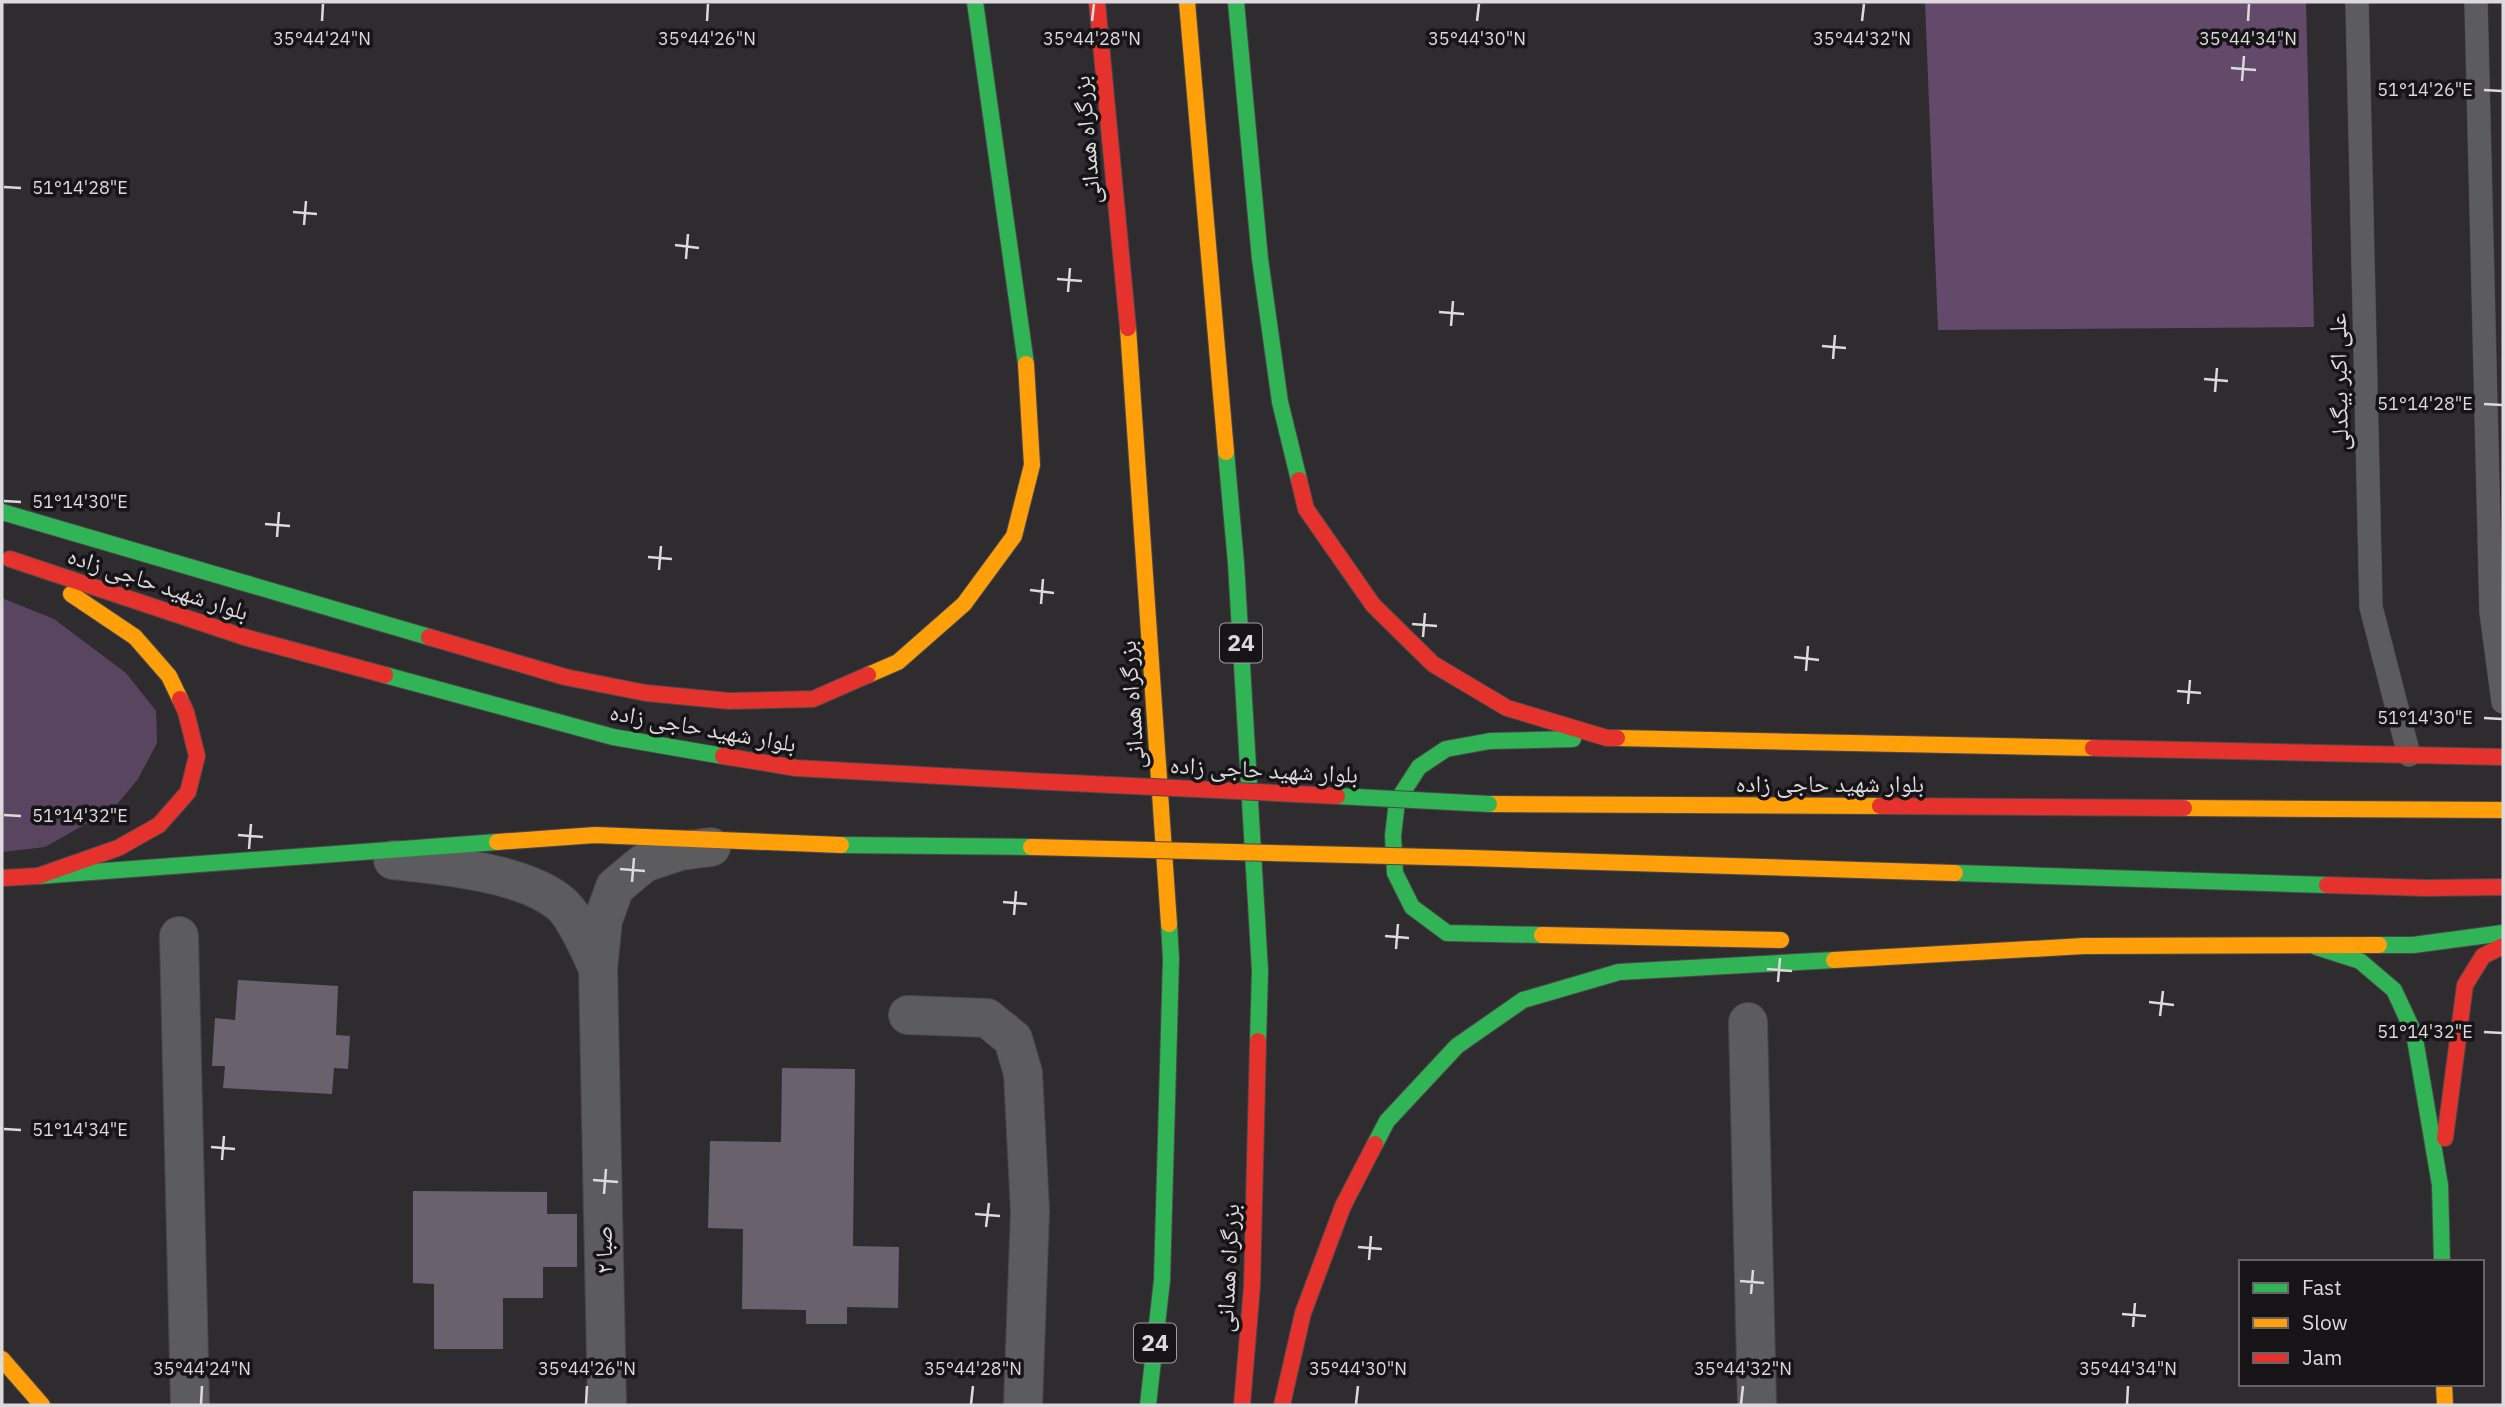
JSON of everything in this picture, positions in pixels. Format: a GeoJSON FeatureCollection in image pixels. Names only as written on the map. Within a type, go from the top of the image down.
{"type":"FeatureCollection","features":[{"type":"Feature","properties":{"kind":"main road"},"geometry":{"type":"LineString","coordinates":[[2,512],[565,677],[646,693],[729,701],[813,699],[898,662],[964,604],[1014,536],[1032,465],[1027,370],[975,2]]}},
{"type":"Feature","properties":{"kind":"main road","name":"بزرگراه همدانی"},"geometry":{"type":"LineString","coordinates":[[1097,2],[1133,387],[1171,959],[1162,1280],[1148,1405]]}},
{"type":"Feature","properties":{"kind":"main road","name":"بزرگراه همدانی"},"geometry":{"type":"LineString","coordinates":[[1187,2],[1236,563],[1261,971],[1252,1286],[1242,1405]]}},
{"type":"Feature","properties":{"kind":"main road"},"geometry":{"type":"LineString","coordinates":[[1236,2],[1260,259],[1280,402],[1306,509],[1373,606],[1433,664],[1507,708],[1607,738]]}},
{"type":"Feature","properties":{"kind":"main road"},"geometry":{"type":"LineString","coordinates":[[6,557],[92,605],[135,637],[169,676],[186,712],[197,756],[188,792],[159,825],[118,848],[38,876]]}},
{"type":"Feature","properties":{"kind":"main road","name":"بلوار شهید حاجی زاده"},"geometry":{"type":"LineString","coordinates":[[6,557],[244,637],[613,737],[796,768],[1489,804],[2503,810]]}},
{"type":"Feature","properties":{"kind":"main road"},"geometry":{"type":"LineString","coordinates":[[1793,940],[1447,933],[1412,907],[1395,873],[1393,836],[1397,801],[1419,767],[1446,749],[1490,741],[1607,738],[2503,757]]}},
{"type":"Feature","properties":{"kind":"main road"},"geometry":{"type":"LineString","coordinates":[[2,878],[595,835],[1471,858],[2426,888],[2503,887]]}},
{"type":"Feature","properties":{"kind":"main road"},"geometry":{"type":"LineString","coordinates":[[1862,942],[2084,946],[2413,945],[2503,933]]}},
{"type":"Feature","properties":{"kind":"main road"},"geometry":{"type":"LineString","coordinates":[[2310,945],[2360,961],[2394,990],[2414,1033],[2440,1185],[2442,1260]]}},
{"type":"Feature","properties":{"kind":"main road"},"geometry":{"type":"LineString","coordinates":[[1282,1405],[1303,1313],[1343,1206],[1387,1121],[1457,1046],[1523,1000],[1619,972],[2084,946]]}},
{"type":"Feature","properties":{"kind":"main road"},"geometry":{"type":"LineString","coordinates":[[2440,1185],[2465,985],[2483,956],[2503,946]]}},
{"type":"Feature","properties":{"kind":"main road"},"geometry":{"type":"LineString","coordinates":[[2,1359],[42,1405]]}},
{"type":"Feature","properties":{"kind":"main road"},"geometry":{"type":"LineString","coordinates":[[2444,1386],[2445,1405]]}},
{"type":"Feature","properties":{"kind":"street","name":"صبا ۲"},"geometry":{"type":"LineString","coordinates":[[607,1405],[598,968],[603,920],[615,887],[644,863],[680,851],[750,841]]}},
{"type":"Feature","properties":{"kind":"street"},"geometry":{"type":"LineString","coordinates":[[331,853],[449,866],[523,883],[561,904],[579,930],[598,968]]}},
{"type":"Feature","properties":{"kind":"street"},"geometry":{"type":"LineString","coordinates":[[178,936],[190,1405]]}},
{"type":"Feature","properties":{"kind":"street"},"geometry":{"type":"LineString","coordinates":[[908,1015],[987,1018],[1013,1039],[1023,1073],[1030,1211],[1023,1405]]}},
{"type":"Feature","properties":{"kind":"street"},"geometry":{"type":"LineString","coordinates":[[1748,1021],[1757,1405]]}},
{"type":"Feature","properties":{"kind":"lane","name":"علی اکبر بیگدلی"},"geometry":{"type":"LineString","coordinates":[[2357,2],[2371,607],[2409,755]]}},
{"type":"Feature","properties":{"kind":"lane"},"geometry":{"type":"LineString","coordinates":[[2476,2],[2491,612],[2503,702]]}},
{"type":"Feature","properties":{"kind":"shaded area"},"geometry":{"type":"Polygon","coordinates":[[[1925,2],[2306,2],[2314,327],[1938,330],[1925,2]]]}},
{"type":"Feature","properties":{"kind":"shaded area"},"geometry":{"type":"Polygon","coordinates":[[[2,598],[54,619],[126,673],[156,711],[157,743],[138,779],[114,808],[45,847],[2,852],[2,598]]]}},
{"type":"Feature","properties":{"kind":"building"},"geometry":{"type":"Polygon","coordinates":[[[238,980],[338,986],[336,1035],[350,1036],[348,1069],[334,1068],[332,1094],[223,1088],[225,1066],[212,1066],[215,1018],[235,1020],[238,980]]]}},
{"type":"Feature","properties":{"kind":"building"},"geometry":{"type":"Polygon","coordinates":[[[782,1068],[855,1069],[853,1246],[899,1247],[898,1308],[847,1307],[847,1324],[806,1324],[806,1310],[742,1309],[743,1229],[708,1228],[710,1141],[781,1142],[782,1068]]]}},
{"type":"Feature","properties":{"kind":"building"},"geometry":{"type":"Polygon","coordinates":[[[413,1191],[547,1192],[547,1214],[577,1214],[577,1267],[543,1267],[543,1298],[503,1298],[503,1349],[434,1349],[434,1284],[413,1283],[413,1191]]]}},
{"type":"Feature","properties":{"kind":"traffic: fast"},"geometry":{"type":"LineString","coordinates":[[975,2],[1026,364]]}},
{"type":"Feature","properties":{"kind":"traffic: fast"},"geometry":{"type":"LineString","coordinates":[[1236,2],[1260,259],[1280,402],[1299,480]]}},
{"type":"Feature","properties":{"kind":"traffic: fast"},"geometry":{"type":"LineString","coordinates":[[1226,452],[1236,563],[1260,971],[1258,1041]]}},
{"type":"Feature","properties":{"kind":"traffic: fast"},"geometry":{"type":"LineString","coordinates":[[2,512],[429,637]]}},
{"type":"Feature","properties":{"kind":"traffic: fast"},"geometry":{"type":"LineString","coordinates":[[385,675],[613,737],[723,756]]}},
{"type":"Feature","properties":{"kind":"traffic: fast"},"geometry":{"type":"LineString","coordinates":[[1542,935],[1447,933],[1412,907],[1395,873],[1393,836],[1397,801],[1419,767],[1446,749],[1490,741],[1573,739]]}},
{"type":"Feature","properties":{"kind":"traffic: fast"},"geometry":{"type":"LineString","coordinates":[[1337,796],[1489,804]]}},
{"type":"Feature","properties":{"kind":"traffic: fast"},"geometry":{"type":"LineString","coordinates":[[38,876],[497,842]]}},
{"type":"Feature","properties":{"kind":"traffic: fast"},"geometry":{"type":"LineString","coordinates":[[841,845],[1031,847]]}},
{"type":"Feature","properties":{"kind":"traffic: fast"},"geometry":{"type":"LineString","coordinates":[[1955,873],[2327,885]]}},
{"type":"Feature","properties":{"kind":"traffic: fast"},"geometry":{"type":"LineString","coordinates":[[1148,1405],[1162,1280],[1171,959],[1169,924]]}},
{"type":"Feature","properties":{"kind":"traffic: fast"},"geometry":{"type":"LineString","coordinates":[[2379,945],[2413,945],[2503,933]]}},
{"type":"Feature","properties":{"kind":"traffic: fast"},"geometry":{"type":"LineString","coordinates":[[2316,947],[2360,961],[2394,990],[2414,1033],[2440,1185],[2442,1260]]}},
{"type":"Feature","properties":{"kind":"traffic: fast"},"geometry":{"type":"LineString","coordinates":[[1375,1144],[1387,1121],[1457,1046],[1523,1000],[1619,972],[1834,960]]}},
{"type":"Feature","properties":{"kind":"traffic: slow"},"geometry":{"type":"LineString","coordinates":[[1187,2],[1226,452]]}},
{"type":"Feature","properties":{"kind":"traffic: slow"},"geometry":{"type":"LineString","coordinates":[[1128,328],[1169,924]]}},
{"type":"Feature","properties":{"kind":"traffic: slow"},"geometry":{"type":"LineString","coordinates":[[868,675],[898,662],[964,604],[1014,536],[1032,465],[1026,364]]}},
{"type":"Feature","properties":{"kind":"traffic: slow"},"geometry":{"type":"LineString","coordinates":[[71,594],[135,637],[169,676],[180,699]]}},
{"type":"Feature","properties":{"kind":"traffic: slow"},"geometry":{"type":"LineString","coordinates":[[1617,738],[2093,748]]}},
{"type":"Feature","properties":{"kind":"traffic: slow"},"geometry":{"type":"LineString","coordinates":[[1489,804],[1880,806]]}},
{"type":"Feature","properties":{"kind":"traffic: slow"},"geometry":{"type":"LineString","coordinates":[[2184,808],[2503,810]]}},
{"type":"Feature","properties":{"kind":"traffic: slow"},"geometry":{"type":"LineString","coordinates":[[497,842],[595,835],[841,845]]}},
{"type":"Feature","properties":{"kind":"traffic: slow"},"geometry":{"type":"LineString","coordinates":[[1031,847],[1471,858]]}},
{"type":"Feature","properties":{"kind":"traffic: slow"},"geometry":{"type":"LineString","coordinates":[[1471,858],[1955,873]]}},
{"type":"Feature","properties":{"kind":"traffic: slow"},"geometry":{"type":"LineString","coordinates":[[1542,935],[1781,940]]}},
{"type":"Feature","properties":{"kind":"traffic: slow"},"geometry":{"type":"LineString","coordinates":[[1834,960],[2084,946],[2379,945]]}},
{"type":"Feature","properties":{"kind":"traffic: slow"},"geometry":{"type":"LineString","coordinates":[[2,1359],[42,1405]]}},
{"type":"Feature","properties":{"kind":"traffic: slow"},"geometry":{"type":"LineString","coordinates":[[2444,1386],[2445,1405]]}},
{"type":"Feature","properties":{"kind":"traffic: jam"},"geometry":{"type":"LineString","coordinates":[[1097,2],[1128,328]]}},
{"type":"Feature","properties":{"kind":"traffic: jam"},"geometry":{"type":"LineString","coordinates":[[1299,480],[1306,509],[1373,605],[1433,664],[1507,708],[1607,738],[1617,738]]}},
{"type":"Feature","properties":{"kind":"traffic: jam"},"geometry":{"type":"LineString","coordinates":[[10,559],[244,637],[385,675]]}},
{"type":"Feature","properties":{"kind":"traffic: jam"},"geometry":{"type":"LineString","coordinates":[[429,637],[565,677],[646,693],[729,701],[813,699],[868,675]]}},
{"type":"Feature","properties":{"kind":"traffic: jam"},"geometry":{"type":"LineString","coordinates":[[2,878],[38,876],[118,848],[159,825],[188,792],[197,756],[180,699]]}},
{"type":"Feature","properties":{"kind":"traffic: jam"},"geometry":{"type":"LineString","coordinates":[[2093,748],[2503,757]]}},
{"type":"Feature","properties":{"kind":"traffic: jam"},"geometry":{"type":"LineString","coordinates":[[723,756],[796,768],[1030,781]]}},
{"type":"Feature","properties":{"kind":"traffic: jam"},"geometry":{"type":"LineString","coordinates":[[1030,781],[1337,796]]}},
{"type":"Feature","properties":{"kind":"traffic: jam"},"geometry":{"type":"LineString","coordinates":[[1880,806],[2184,808]]}},
{"type":"Feature","properties":{"kind":"traffic: jam"},"geometry":{"type":"LineString","coordinates":[[2327,885],[2503,887]]}},
{"type":"Feature","properties":{"kind":"traffic: jam"},"geometry":{"type":"LineString","coordinates":[[2445,1138],[2465,985],[2483,956],[2503,946]]}},
{"type":"Feature","properties":{"kind":"traffic: jam"},"geometry":{"type":"LineString","coordinates":[[1242,1405],[1252,1286],[1258,1041]]}},
{"type":"Feature","properties":{"kind":"traffic: jam"},"geometry":{"type":"LineString","coordinates":[[1282,1405],[1303,1313],[1343,1206],[1375,1144]]}}]}
